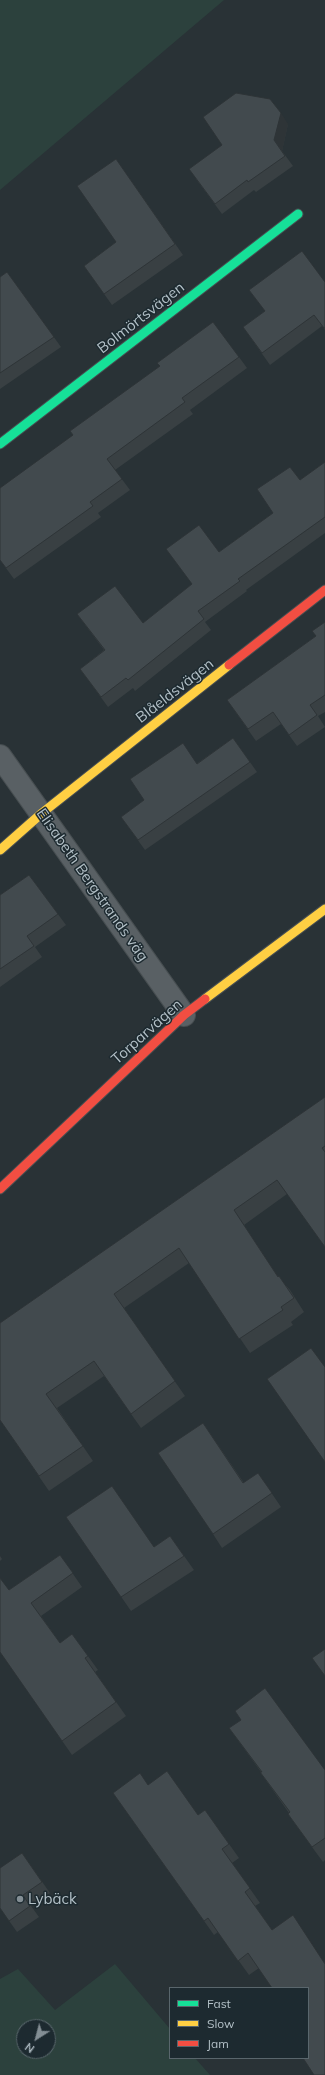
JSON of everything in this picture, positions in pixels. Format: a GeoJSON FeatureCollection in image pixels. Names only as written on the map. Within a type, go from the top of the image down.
{"type":"FeatureCollection","features":[{"type":"Feature","properties":{"kind":"street","name":"Bolmörtsvägen"},"geometry":{"type":"LineString","coordinates":[[0,444],[298,214]]}},
{"type":"Feature","properties":{"kind":"street","name":"Blåeldsvägen"},"geometry":{"type":"LineString","coordinates":[[0,850],[42,813],[325,590]]}},
{"type":"Feature","properties":{"kind":"street","name":"Elisabeth Bergstrands väg"},"geometry":{"type":"LineString","coordinates":[[0,756],[42,813],[184,1015]]}},
{"type":"Feature","properties":{"kind":"street","name":"Torparvägen"},"geometry":{"type":"LineString","coordinates":[[0,1189],[184,1015],[325,909]]}},
{"type":"Feature","properties":{"kind":"green space"},"geometry":{"type":"Polygon","coordinates":[[[0,0],[224,0],[0,190],[0,0]]]}},
{"type":"Feature","properties":{"kind":"green space"},"geometry":{"type":"Polygon","coordinates":[[[115,1964],[169,2028],[169,2059],[196,2059],[210,2075],[0,2075],[0,1979],[18,1969],[55,2010],[115,1964]]]}},
{"type":"Feature","properties":{"kind":"building"},"geometry":{"type":"Polygon","coordinates":[[[236,93],[270,99],[281,113],[274,140],[285,156],[248,182],[247,180],[215,204],[189,169],[222,145],[203,117],[236,93]]]}},
{"type":"Feature","properties":{"kind":"building"},"geometry":{"type":"Polygon","coordinates":[[[116,159],[175,244],[104,294],[84,266],[116,242],[77,186],[116,159]]]}},
{"type":"Feature","properties":{"kind":"building"},"geometry":{"type":"Polygon","coordinates":[[[302,251],[325,282],[325,328],[314,315],[262,353],[243,327],[265,311],[249,290],[302,251]]]}},
{"type":"Feature","properties":{"kind":"building"},"geometry":{"type":"Polygon","coordinates":[[[7,272],[54,337],[0,373],[0,277],[7,272]]]}},
{"type":"Feature","properties":{"kind":"building"},"geometry":{"type":"Polygon","coordinates":[[[213,322],[239,357],[182,398],[185,402],[107,459],[122,479],[90,502],[93,506],[6,568],[0,560],[0,488],[73,435],[70,431],[160,366],[157,363],[213,322]]]}},
{"type":"Feature","properties":{"kind":"building"},"geometry":{"type":"Polygon","coordinates":[[[325,462],[325,517],[238,579],[240,581],[198,611],[204,619],[128,680],[126,678],[101,697],[80,669],[105,650],[77,614],[115,586],[143,623],[192,584],[166,549],[199,525],[219,552],[273,513],[257,489],[290,467],[300,480],[325,462]]]}},
{"type":"Feature","properties":{"kind":"building"},"geometry":{"type":"Polygon","coordinates":[[[325,622],[325,695],[310,705],[317,715],[289,735],[273,712],[248,729],[227,700],[316,636],[312,631],[325,622]]]}},
{"type":"Feature","properties":{"kind":"building"},"geometry":{"type":"Polygon","coordinates":[[[233,738],[250,762],[138,840],[121,817],[144,800],[130,779],[183,743],[197,764],[233,738]]]}},
{"type":"Feature","properties":{"kind":"building"},"geometry":{"type":"Polygon","coordinates":[[[29,875],[58,914],[27,936],[34,946],[0,969],[0,895],[29,875]]]}},
{"type":"Feature","properties":{"kind":"building"},"geometry":{"type":"Polygon","coordinates":[[[325,1097],[325,1146],[322,1148],[325,1152],[325,1247],[277,1180],[234,1210],[278,1277],[279,1276],[294,1298],[281,1307],[283,1310],[239,1339],[179,1248],[114,1294],[175,1381],[131,1414],[94,1361],[46,1394],[83,1446],[39,1476],[0,1420],[0,1323],[325,1097]]]}},
{"type":"Feature","properties":{"kind":"building"},"geometry":{"type":"Polygon","coordinates":[[[311,1348],[325,1367],[325,1462],[267,1379],[311,1348]]]}},
{"type":"Feature","properties":{"kind":"building"},"geometry":{"type":"Polygon","coordinates":[[[203,1423],[243,1483],[258,1473],[272,1493],[213,1534],[158,1453],[203,1423]]]}},
{"type":"Feature","properties":{"kind":"building"},"geometry":{"type":"Polygon","coordinates":[[[112,1486],[154,1547],[170,1536],[184,1556],[121,1597],[66,1517],[112,1486]]]}},
{"type":"Feature","properties":{"kind":"building"},"geometry":{"type":"Polygon","coordinates":[[[60,1555],[73,1573],[31,1603],[60,1643],[72,1634],[88,1656],[85,1658],[116,1702],[62,1741],[0,1652],[0,1578],[9,1590],[60,1555]]]}},
{"type":"Feature","properties":{"kind":"building"},"geometry":{"type":"Polygon","coordinates":[[[325,1649],[325,1676],[312,1658],[325,1649]]]}},
{"type":"Feature","properties":{"kind":"building"},"geometry":{"type":"Polygon","coordinates":[[[265,1688],[325,1770],[325,1838],[312,1847],[288,1814],[290,1812],[229,1728],[241,1720],[235,1711],[265,1688]]]}},
{"type":"Feature","properties":{"kind":"building"},"geometry":{"type":"Polygon","coordinates":[[[167,1771],[198,1815],[205,1810],[229,1844],[222,1849],[250,1888],[245,1892],[272,1930],[293,1915],[325,1964],[325,2075],[314,2075],[304,2059],[309,2059],[309,1987],[271,1987],[248,1953],[238,1961],[208,1918],[204,1921],[113,1793],[140,1773],[148,1785],[167,1771]]]}},
{"type":"Feature","properties":{"kind":"building","name":"Lybäck"},"geometry":{"type":"Polygon","coordinates":[[[22,1853],[42,1882],[23,1895],[30,1906],[9,1921],[0,1908],[0,1868],[22,1853]]]}},
{"type":"Feature","properties":{"kind":"traffic: fast"},"geometry":{"type":"LineString","coordinates":[[0,444],[298,214]]}},
{"type":"Feature","properties":{"kind":"traffic: slow"},"geometry":{"type":"LineString","coordinates":[[0,850],[42,813],[229,665]]}},
{"type":"Feature","properties":{"kind":"traffic: slow"},"geometry":{"type":"LineString","coordinates":[[205,999],[325,909]]}},
{"type":"Feature","properties":{"kind":"traffic: jam"},"geometry":{"type":"LineString","coordinates":[[229,665],[325,590]]}},
{"type":"Feature","properties":{"kind":"traffic: jam"},"geometry":{"type":"LineString","coordinates":[[0,1189],[184,1015],[205,999]]}},
{"type":"Feature","properties":{"kind":"place","name":"Lybäck"},"geometry":{"type":"Point","coordinates":[20,1899]}}]}
